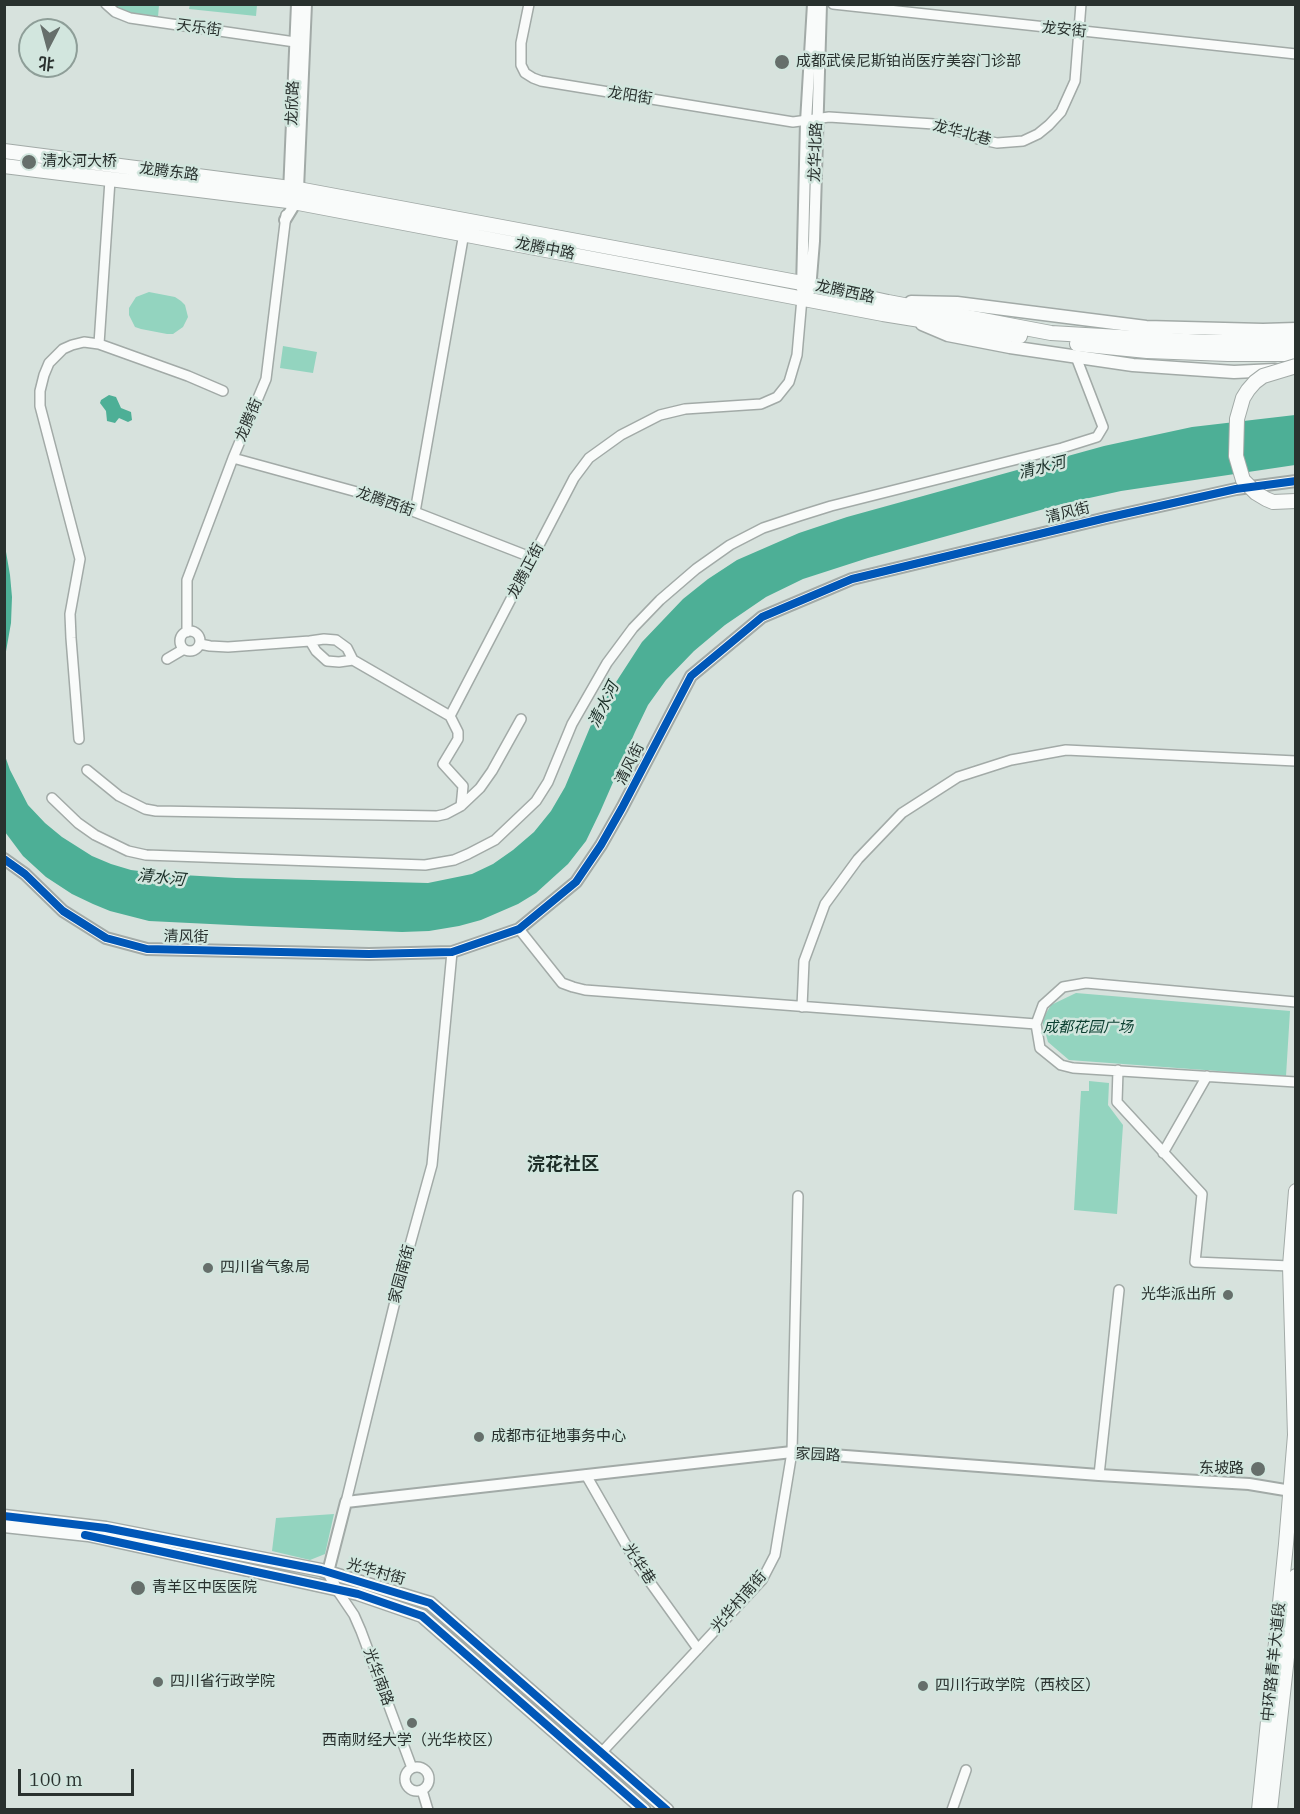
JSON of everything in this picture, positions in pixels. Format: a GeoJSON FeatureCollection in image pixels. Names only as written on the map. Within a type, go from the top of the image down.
{"type":"FeatureCollection","features":[{"type":"Feature","properties":{"kind":"main road","name":"龙腾东路"},"geometry":{"type":"LineString","coordinates":[[4,151],[293,195]]}},
{"type":"Feature","properties":{"kind":"main road","name":"龙腾东路"},"geometry":{"type":"LineString","coordinates":[[4,166],[110,180],[293,195]]}},
{"type":"Feature","properties":{"kind":"main road","name":"龙腾中路"},"geometry":{"type":"LineString","coordinates":[[293,195],[464,233],[806,291]]}},
{"type":"Feature","properties":{"kind":"main road","name":"龙腾中路"},"geometry":{"type":"LineString","coordinates":[[293,195],[806,291]]}},
{"type":"Feature","properties":{"kind":"main road","name":"龙腾西路"},"geometry":{"type":"LineString","coordinates":[[806,291],[885,308],[1051,337]]}},
{"type":"Feature","properties":{"kind":"main road"},"geometry":{"type":"LineString","coordinates":[[885,308],[957,303],[1146,327],[1263,330],[1296,328]]}},
{"type":"Feature","properties":{"kind":"main road"},"geometry":{"type":"LineString","coordinates":[[885,308],[948,335],[1076,357],[1190,370],[1234,372],[1296,368]]}},
{"type":"Feature","properties":{"kind":"main road"},"geometry":{"type":"LineString","coordinates":[[1051,337],[1205,342],[1296,342]]}},
{"type":"Feature","properties":{"kind":"main road"},"geometry":{"type":"LineString","coordinates":[[1051,337],[1158,351],[1296,354]]}},
{"type":"Feature","properties":{"kind":"main road"},"geometry":{"type":"LineString","coordinates":[[1296,368],[1263,376],[1248,390],[1243,398],[1237,419],[1236,456],[1243,480],[1256,493],[1273,501],[1296,501]]}},
{"type":"Feature","properties":{"kind":"main road","name":"中环路青羊大道段"},"geometry":{"type":"LineString","coordinates":[[1259,1809],[1294,1492],[1295,1435],[1290,1266],[1296,1191]]}},
{"type":"Feature","properties":{"kind":"main road","name":"光华村街"},"geometry":{"type":"LineString","coordinates":[[4,1516],[106,1528],[328,1572],[430,1602],[668,1809]]}},
{"type":"Feature","properties":{"kind":"main road","name":"光华村街"},"geometry":{"type":"LineString","coordinates":[[4,1526],[88,1535],[358,1594],[422,1616],[644,1809]]}},
{"type":"Feature","properties":{"kind":"main road","name":"中环路青羊大道段"},"geometry":{"type":"LineString","coordinates":[[1270,1809],[1296,1576]]}},
{"type":"Feature","properties":{"kind":"street","name":"天乐街"},"geometry":{"type":"LineString","coordinates":[[106,4],[115,12],[130,18],[296,42]]}},
{"type":"Feature","properties":{"kind":"street","name":"龙欣路"},"geometry":{"type":"LineString","coordinates":[[293,195],[297,4]]}},
{"type":"Feature","properties":{"kind":"street"},"geometry":{"type":"LineString","coordinates":[[285,220],[293,195],[306,4]]}},
{"type":"Feature","properties":{"kind":"street","name":"龙阳街"},"geometry":{"type":"LineString","coordinates":[[529,4],[521,43],[521,65],[525,73],[533,78],[793,122],[806,122]]}},
{"type":"Feature","properties":{"kind":"street","name":"龙华北路"},"geometry":{"type":"LineString","coordinates":[[806,291],[806,122],[813,4]]}},
{"type":"Feature","properties":{"kind":"street","name":"龙华北路"},"geometry":{"type":"LineString","coordinates":[[806,291],[817,118],[821,4]]}},
{"type":"Feature","properties":{"kind":"street","name":"龙安街"},"geometry":{"type":"LineString","coordinates":[[833,4],[1296,54]]}},
{"type":"Feature","properties":{"kind":"street","name":"龙华北巷"},"geometry":{"type":"LineString","coordinates":[[806,122],[817,118],[934,124],[997,143],[1023,141],[1050,126],[1065,105],[1075,81],[1081,4]]}},
{"type":"Feature","properties":{"kind":"street"},"geometry":{"type":"LineString","coordinates":[[99,344],[110,180]]}},
{"type":"Feature","properties":{"kind":"street","name":"龙腾街"},"geometry":{"type":"LineString","coordinates":[[187,632],[187,580],[232,458],[266,379],[285,220]]}},
{"type":"Feature","properties":{"kind":"street"},"geometry":{"type":"LineString","coordinates":[[416,512],[464,233]]}},
{"type":"Feature","properties":{"kind":"street","name":"龙腾正街"},"geometry":{"type":"LineString","coordinates":[[450,716],[574,478],[589,458],[621,435],[660,415],[685,409],[761,404],[777,397],[789,382],[797,355],[806,291]]}},
{"type":"Feature","properties":{"kind":"street"},"geometry":{"type":"LineString","coordinates":[[79,739],[70,614],[80,559],[40,406],[40,391],[49,363],[63,349],[72,345],[84,342],[99,344],[188,375],[223,391]]}},
{"type":"Feature","properties":{"kind":"street"},"geometry":{"type":"LineString","coordinates":[[52,798],[78,823],[95,835],[128,851],[146,855],[425,865],[461,857],[495,840],[536,801],[548,782],[572,724],[607,663],[633,628],[660,600],[696,569],[730,545],[763,528],[799,516],[1020,459],[1097,436],[1103,427],[1076,357]]}},
{"type":"Feature","properties":{"kind":"street","name":"龙腾西街"},"geometry":{"type":"LineString","coordinates":[[232,458],[379,498],[532,558]]}},
{"type":"Feature","properties":{"kind":"street","name":"清风街"},"geometry":{"type":"LineString","coordinates":[[4,859],[25,874],[63,911],[106,938],[147,949],[369,954],[452,952],[519,929],[576,882],[622,808],[691,676],[762,617],[852,579],[1236,489],[1296,481]]}},
{"type":"Feature","properties":{"kind":"street"},"geometry":{"type":"LineString","coordinates":[[184,649],[180,639],[187,632],[193,631],[198,635],[200,644]]}},
{"type":"Feature","properties":{"kind":"street"},"geometry":{"type":"LineString","coordinates":[[200,644],[228,647],[336,640],[347,648],[353,660],[450,716],[458,732],[458,739],[443,764],[463,786],[470,790],[480,788]]}},
{"type":"Feature","properties":{"kind":"street"},"geometry":{"type":"LineString","coordinates":[[310,641],[316,651],[327,661],[353,660]]}},
{"type":"Feature","properties":{"kind":"street"},"geometry":{"type":"LineString","coordinates":[[167,659],[184,649],[194,651],[200,644]]}},
{"type":"Feature","properties":{"kind":"street"},"geometry":{"type":"LineString","coordinates":[[87,770],[119,796],[145,809],[156,811],[424,817],[446,814],[461,806],[480,788],[521,719]]}},
{"type":"Feature","properties":{"kind":"street"},"geometry":{"type":"LineString","coordinates":[[802,1007],[804,961],[825,904],[858,859],[902,813],[958,777],[1011,760],[1066,750],[1296,761]]}},
{"type":"Feature","properties":{"kind":"street"},"geometry":{"type":"LineString","coordinates":[[461,806],[463,786]]}},
{"type":"Feature","properties":{"kind":"street"},"geometry":{"type":"LineString","coordinates":[[519,929],[562,983],[573,987],[1036,1024]]}},
{"type":"Feature","properties":{"kind":"street","name":"家园南街"},"geometry":{"type":"LineString","coordinates":[[328,1572],[400,1281],[432,1165],[452,952]]}},
{"type":"Feature","properties":{"kind":"street"},"geometry":{"type":"LineString","coordinates":[[1296,1002],[1086,983],[1062,987],[1043,1005],[1036,1024],[1040,1048],[1061,1065],[1073,1068],[1296,1082]]}},
{"type":"Feature","properties":{"kind":"street"},"geometry":{"type":"LineString","coordinates":[[1118,1071],[1117,1102],[1202,1194],[1195,1262],[1290,1266]]}},
{"type":"Feature","properties":{"kind":"street"},"geometry":{"type":"LineString","coordinates":[[1163,1153],[1207,1076]]}},
{"type":"Feature","properties":{"kind":"street","name":"光华村南街"},"geometry":{"type":"LineString","coordinates":[[602,1752],[762,1580],[775,1555],[792,1452],[798,1196]]}},
{"type":"Feature","properties":{"kind":"street"},"geometry":{"type":"LineString","coordinates":[[1099,1475],[1119,1290]]}},
{"type":"Feature","properties":{"kind":"street","name":"家园路"},"geometry":{"type":"LineString","coordinates":[[346,1502],[792,1452],[1249,1484],[1294,1492]]}},
{"type":"Feature","properties":{"kind":"street","name":"光华巷"},"geometry":{"type":"LineString","coordinates":[[586,1475],[637,1564],[698,1648]]}},
{"type":"Feature","properties":{"kind":"street"},"geometry":{"type":"LineString","coordinates":[[328,1572],[337,1590]]}},
{"type":"Feature","properties":{"kind":"street","name":"光华南路"},"geometry":{"type":"LineString","coordinates":[[337,1590],[362,1631],[412,1768]]}},
{"type":"Feature","properties":{"kind":"street"},"geometry":{"type":"LineString","coordinates":[[412,1768],[424,1770],[428,1776],[427,1784],[422,1790],[414,1790],[406,1783],[405,1776],[412,1768]]}},
{"type":"Feature","properties":{"kind":"street"},"geometry":{"type":"LineString","coordinates":[[951,1809],[966,1770]]}},
{"type":"Feature","properties":{"kind":"street"},"geometry":{"type":"LineString","coordinates":[[422,1790],[428,1809]]}},
{"type":"Feature","properties":{"kind":"green space"},"geometry":{"type":"Polygon","coordinates":[[[190,4],[257,4],[256,16],[189,9],[190,4]]]}},
{"type":"Feature","properties":{"kind":"green space"},"geometry":{"type":"Polygon","coordinates":[[[113,5],[159,5],[158,17],[131,14],[113,5]]]}},
{"type":"Feature","properties":{"kind":"green space"},"geometry":{"type":"Polygon","coordinates":[[[149,292],[175,297],[185,305],[188,317],[183,327],[173,334],[167,334],[135,327],[129,315],[129,308],[136,297],[149,292]]]}},
{"type":"Feature","properties":{"kind":"green space"},"geometry":{"type":"Polygon","coordinates":[[[283,346],[317,352],[313,373],[280,368],[283,346]]]}},
{"type":"Feature","properties":{"kind":"green space","name":"成都花园广场"},"geometry":{"type":"Polygon","coordinates":[[[1076,993],[1290,1011],[1286,1076],[1069,1060],[1048,1042],[1042,1020],[1051,1005],[1076,993]]]}},
{"type":"Feature","properties":{"kind":"green space"},"geometry":{"type":"Polygon","coordinates":[[[1089,1081],[1109,1083],[1108,1105],[1123,1125],[1117,1214],[1074,1210],[1081,1091],[1089,1091],[1089,1081]]]}},
{"type":"Feature","properties":{"kind":"green space"},"geometry":{"type":"Polygon","coordinates":[[[334,1514],[325,1554],[310,1560],[272,1551],[276,1518],[334,1514]]]}},
{"type":"Feature","properties":{"kind":"water"},"geometry":{"type":"Polygon","coordinates":[[[109,395],[116,397],[121,408],[131,412],[132,420],[128,422],[119,418],[115,423],[107,421],[106,411],[100,403],[109,395]]]}},
{"type":"Feature","properties":{"kind":"water","name":"清水河"},"geometry":{"type":"Polygon","coordinates":[[[1295,415],[1295,465],[1121,491],[1062,504],[868,558],[803,579],[766,597],[725,625],[694,651],[666,680],[648,705],[586,841],[568,864],[536,893],[518,904],[481,920],[429,931],[402,932],[149,921],[110,911],[72,894],[46,877],[23,856],[5,832],[4,753],[28,805],[45,823],[92,856],[131,870],[236,878],[428,883],[472,874],[493,864],[534,832],[551,811],[565,787],[596,713],[642,642],[683,599],[737,560],[799,533],[847,517],[1104,446],[1192,427],[1295,415]]]}},
{"type":"Feature","properties":{"kind":"water"},"geometry":{"type":"Polygon","coordinates":[[[5,546],[12,597],[11,623],[5,657],[5,546]]]}},
{"type":"Feature","properties":{"kind":"cycle path"},"geometry":{"type":"LineString","coordinates":[[4,859],[25,874],[63,911],[106,938],[147,949],[369,954],[452,952],[519,929],[576,882],[622,808],[691,676],[762,617],[852,579],[1236,489],[1296,481]]}},
{"type":"Feature","properties":{"kind":"cycle path"},"geometry":{"type":"LineString","coordinates":[[4,1516],[106,1528],[321,1570],[430,1603],[667,1810]]}},
{"type":"Feature","properties":{"kind":"cycle path"},"geometry":{"type":"LineString","coordinates":[[85,1535],[358,1594],[422,1616],[644,1810]]}},
{"type":"Feature","properties":{"kind":"place","name":"成都武侯尼斯铂尚医疗美容门诊部"},"geometry":{"type":"Point","coordinates":[782,62]}},
{"type":"Feature","properties":{"kind":"place","name":"清水河大桥"},"geometry":{"type":"Point","coordinates":[29,162]}},
{"type":"Feature","properties":{"kind":"place","name":"四川省气象局"},"geometry":{"type":"Point","coordinates":[208,1268]}},
{"type":"Feature","properties":{"kind":"place","name":"光华派出所"},"geometry":{"type":"Point","coordinates":[1228,1295]}},
{"type":"Feature","properties":{"kind":"place","name":"成都市征地事务中心"},"geometry":{"type":"Point","coordinates":[479,1437]}},
{"type":"Feature","properties":{"kind":"place","name":"东坡路"},"geometry":{"type":"Point","coordinates":[1258,1469]}},
{"type":"Feature","properties":{"kind":"place","name":"青羊区中医医院"},"geometry":{"type":"Point","coordinates":[138,1588]}},
{"type":"Feature","properties":{"kind":"place","name":"四川省行政学院"},"geometry":{"type":"Point","coordinates":[158,1682]}},
{"type":"Feature","properties":{"kind":"place","name":"四川行政学院（西校区）"},"geometry":{"type":"Point","coordinates":[923,1686]}},
{"type":"Feature","properties":{"kind":"place","name":"西南财经大学（光华校区）"},"geometry":{"type":"Point","coordinates":[412,1723]}},
{"type":"Feature","properties":{"kind":"district","name":"浣花社区"},"geometry":{"type":"Point","coordinates":[563,1165]}}]}
